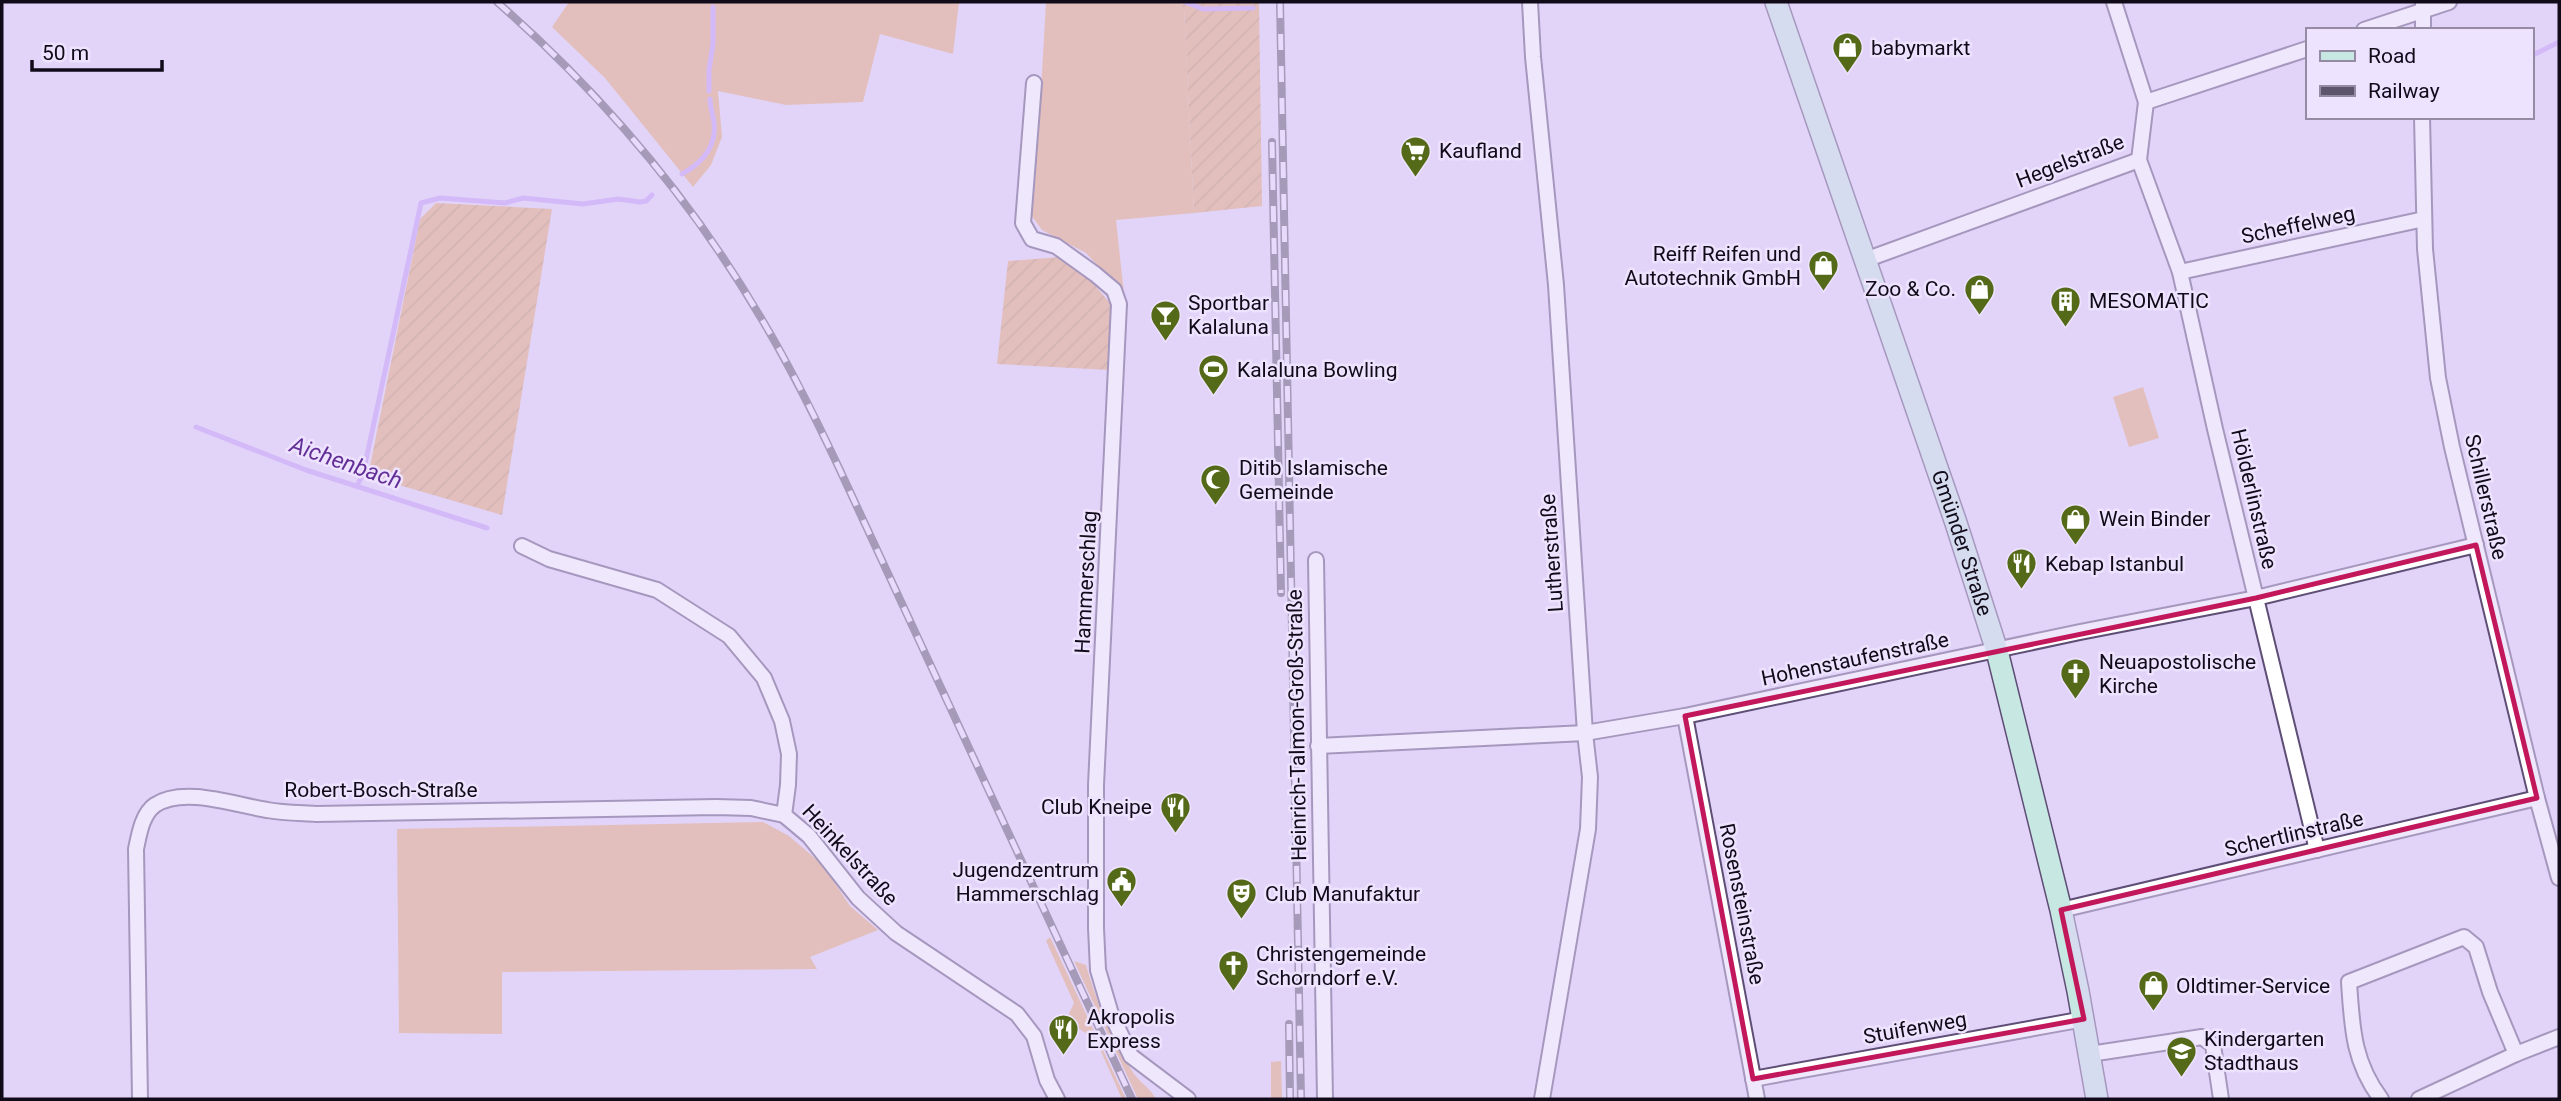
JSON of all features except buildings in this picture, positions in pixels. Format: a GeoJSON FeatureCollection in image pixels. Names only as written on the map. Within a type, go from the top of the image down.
{"type":"FeatureCollection","features":[{"type":"Feature","properties":{"kind":"street","name":"Lutherstraße"},"geometry":{"type":"LineString","coordinates":[[1530,2],[1556,285],[1590,777],[1588,829],[1542,1099]]}},
{"type":"Feature","properties":{"kind":"street","name":"Gmünder Straße"},"geometry":{"type":"LineString","coordinates":[[1776,2],[1956,523],[1997,651],[2061,910],[2084,1019],[2097,1099]]}},
{"type":"Feature","properties":{"kind":"street","name":"Hegelstraße"},"geometry":{"type":"LineString","coordinates":[[1865,260],[2139,160],[2146,102],[2113,2]]}},
{"type":"Feature","properties":{"kind":"street"},"geometry":{"type":"LineString","coordinates":[[2369,28],[2423,6],[2449,2]]}},
{"type":"Feature","properties":{"kind":"street"},"geometry":{"type":"LineString","coordinates":[[2423,6],[2423,28]]}},
{"type":"Feature","properties":{"kind":"street"},"geometry":{"type":"LineString","coordinates":[[2146,102],[2306,49]]}},
{"type":"Feature","properties":{"kind":"street","name":"Hammerschlag"},"geometry":{"type":"LineString","coordinates":[[1034,83],[1023,223],[1032,239],[1056,246],[1114,290],[1119,304],[1096,785],[1098,970],[1111,1014],[1131,1056],[1188,1099]]}},
{"type":"Feature","properties":{"kind":"street","name":"Schillerstraße"},"geometry":{"type":"LineString","coordinates":[[2422,119],[2424,219],[2438,378],[2452,447],[2559,878]]}},
{"type":"Feature","properties":{"kind":"street","name":"Hölderlinstraße"},"geometry":{"type":"LineString","coordinates":[[2139,160],[2180,272],[2317,850]]}},
{"type":"Feature","properties":{"kind":"street","name":"Scheffelweg"},"geometry":{"type":"LineString","coordinates":[[2180,272],[2424,219]]}},
{"type":"Feature","properties":{"kind":"street","name":"Hohenstaufenstraße"},"geometry":{"type":"LineString","coordinates":[[1318,746],[1585,733],[1685,716],[2080,632],[2256,598],[2476,545]]}},
{"type":"Feature","properties":{"kind":"street","name":"Heinkelstraße"},"geometry":{"type":"LineString","coordinates":[[522,546],[549,559],[657,590],[729,636],[764,678],[782,721],[789,754],[783,815],[809,836],[858,898],[896,933],[1017,1014],[1034,1036],[1047,1080],[1057,1099]]}},
{"type":"Feature","properties":{"kind":"street","name":"Heinrich-Talmon-Groß-Straße"},"geometry":{"type":"LineString","coordinates":[[1317,560],[1325,1099]]}},
{"type":"Feature","properties":{"kind":"street","name":"Rosensteinstraße"},"geometry":{"type":"LineString","coordinates":[[1685,716],[1757,1099]]}},
{"type":"Feature","properties":{"kind":"street","name":"Robert-Bosch-Straße"},"geometry":{"type":"LineString","coordinates":[[139,1099],[136,849],[142,824],[153,806],[173,797],[202,798],[269,811],[316,814],[716,807],[751,808],[783,815]]}},
{"type":"Feature","properties":{"kind":"street","name":"Schertlinstraße"},"geometry":{"type":"LineString","coordinates":[[2061,910],[2537,798]]}},
{"type":"Feature","properties":{"kind":"street"},"geometry":{"type":"LineString","coordinates":[[2381,1099],[2366,1080],[2352,1034],[2349,982],[2464,937],[2476,947],[2490,992],[2516,1054]]}},
{"type":"Feature","properties":{"kind":"street","name":"Stuifenweg"},"geometry":{"type":"LineString","coordinates":[[1753,1079],[2084,1019]]}},
{"type":"Feature","properties":{"kind":"street"},"geometry":{"type":"LineString","coordinates":[[2090,1054],[2202,1037],[2213,1045],[2221,1099]]}},
{"type":"Feature","properties":{"kind":"street"},"geometry":{"type":"LineString","coordinates":[[2419,1099],[2559,1037]]}},
{"type":"Feature","properties":{"kind":"highlighted area"},"geometry":{"type":"Polygon","coordinates":[[[2476,545],[2537,798],[2061,910],[2084,1019],[1753,1079],[1685,716],[2256,598],[2476,545]]]}},
{"type":"Feature","properties":{"kind":"shaded area"},"geometry":{"type":"Polygon","coordinates":[[[569,2],[959,2],[953,54],[880,34],[863,102],[786,105],[718,91],[722,137],[711,165],[693,187],[605,78],[552,27],[569,2]]]}},
{"type":"Feature","properties":{"kind":"shaded area"},"geometry":{"type":"Polygon","coordinates":[[[1046,2],[1170,2],[1184,8],[1194,213],[1116,220],[1124,294],[1086,253],[1042,230],[1031,215],[1030,185],[1041,90],[1046,2]]]}},
{"type":"Feature","properties":{"kind":"shaded area"},"geometry":{"type":"Polygon","coordinates":[[[1170,2],[1259,2],[1262,206],[1194,213],[1184,8],[1170,2]]]}},
{"type":"Feature","properties":{"kind":"shaded area"},"geometry":{"type":"Polygon","coordinates":[[[436,203],[552,209],[502,515],[368,476],[420,219],[436,203]]]}},
{"type":"Feature","properties":{"kind":"shaded area"},"geometry":{"type":"Polygon","coordinates":[[[1060,257],[1089,279],[1110,303],[1110,370],[997,364],[1008,261],[1060,257]]]}},
{"type":"Feature","properties":{"kind":"shaded area"},"geometry":{"type":"Polygon","coordinates":[[[2143,387],[2159,438],[2129,447],[2113,397],[2143,387]]]}},
{"type":"Feature","properties":{"kind":"shaded area"},"geometry":{"type":"Polygon","coordinates":[[[763,822],[789,836],[823,865],[850,906],[878,930],[810,957],[817,969],[502,972],[502,1034],[399,1033],[397,829],[763,822]]]}},
{"type":"Feature","properties":{"kind":"shaded area"},"geometry":{"type":"Polygon","coordinates":[[[1050,937],[1126,1099],[1122,1099],[1096,1040],[1066,1020],[1074,1003],[1046,941],[1050,937]]]}},
{"type":"Feature","properties":{"kind":"shaded area"},"geometry":{"type":"Polygon","coordinates":[[[1074,961],[1086,965],[1100,1007],[1119,1050],[1135,1075],[1156,1099],[1138,1099],[1074,961]]]}},
{"type":"Feature","properties":{"kind":"shaded area"},"geometry":{"type":"Polygon","coordinates":[[[1281,1061],[1282,1099],[1271,1099],[1271,1062],[1281,1061]]]}},
{"type":"Feature","properties":{"kind":"waterway"},"geometry":{"type":"LineString","coordinates":[[1185,2],[1203,9],[1253,8]]}},
{"type":"Feature","properties":{"kind":"waterway"},"geometry":{"type":"LineString","coordinates":[[709,91],[713,7]]}},
{"type":"Feature","properties":{"kind":"waterway"},"geometry":{"type":"LineString","coordinates":[[2533,55],[2559,42]]}},
{"type":"Feature","properties":{"kind":"waterway"},"geometry":{"type":"LineString","coordinates":[[682,174],[702,159],[713,139],[714,122],[710,99]]}},
{"type":"Feature","properties":{"kind":"waterway"},"geometry":{"type":"LineString","coordinates":[[357,486],[363,474],[421,203],[440,198],[505,203],[523,198],[583,204],[618,199],[640,202],[646,201],[652,195]]}},
{"type":"Feature","properties":{"kind":"waterway","name":"Aichenbach"},"geometry":{"type":"LineString","coordinates":[[196,427],[306,470],[487,528]]}},
{"type":"Feature","properties":{"kind":"railway"},"geometry":{"type":"LineString","coordinates":[[497,2],[572,73],[642,149],[705,231],[772,336],[839,468],[1132,1099]]}},
{"type":"Feature","properties":{"kind":"railway"},"geometry":{"type":"LineString","coordinates":[[1280,2],[1301,1099]]}},
{"type":"Feature","properties":{"kind":"railway"},"geometry":{"type":"LineString","coordinates":[[1272,142],[1281,593]]}},
{"type":"Feature","properties":{"kind":"railway"},"geometry":{"type":"LineString","coordinates":[[1289,1024],[1290,1099]]}},
{"type":"Feature","properties":{"kind":"place","name":"babymarkt"},"geometry":{"type":"Point","coordinates":[1848,75]}},
{"type":"Feature","properties":{"kind":"place","name":"Kaufland"},"geometry":{"type":"Point","coordinates":[1416,178]}},
{"type":"Feature","properties":{"kind":"place","name":"Reiff Reifen und Autotechnik GmbH"},"geometry":{"type":"Point","coordinates":[1824,293]}},
{"type":"Feature","properties":{"kind":"place","name":"Zoo & Co."},"geometry":{"type":"Point","coordinates":[1979,316]}},
{"type":"Feature","properties":{"kind":"place","name":"MESOMATIC"},"geometry":{"type":"Point","coordinates":[2066,328]}},
{"type":"Feature","properties":{"kind":"place","name":"Sportbar Kalaluna"},"geometry":{"type":"Point","coordinates":[1165,342]}},
{"type":"Feature","properties":{"kind":"place","name":"Kalaluna Bowling"},"geometry":{"type":"Point","coordinates":[1214,397]}},
{"type":"Feature","properties":{"kind":"place","name":"Ditib Islamische Gemeinde"},"geometry":{"type":"Point","coordinates":[1216,507]}},
{"type":"Feature","properties":{"kind":"place","name":"Wein Binder"},"geometry":{"type":"Point","coordinates":[2076,546]}},
{"type":"Feature","properties":{"kind":"place","name":"Kebap Istanbul"},"geometry":{"type":"Point","coordinates":[2022,591]}},
{"type":"Feature","properties":{"kind":"place","name":"Neuapostolische Kirche"},"geometry":{"type":"Point","coordinates":[2076,701]}},
{"type":"Feature","properties":{"kind":"place","name":"Club Kneipe"},"geometry":{"type":"Point","coordinates":[1175,834]}},
{"type":"Feature","properties":{"kind":"place","name":"Jugendzentrum Hammerschlag"},"geometry":{"type":"Point","coordinates":[1122,909]}},
{"type":"Feature","properties":{"kind":"place","name":"Club Manufaktur"},"geometry":{"type":"Point","coordinates":[1242,921]}},
{"type":"Feature","properties":{"kind":"place","name":"Christengemeinde Schorndorf e.V."},"geometry":{"type":"Point","coordinates":[1233,993]}},
{"type":"Feature","properties":{"kind":"place","name":"Oldtimer-Service"},"geometry":{"type":"Point","coordinates":[2153,1013]}},
{"type":"Feature","properties":{"kind":"place","name":"Akropolis Express"},"geometry":{"type":"Point","coordinates":[1064,1056]}},
{"type":"Feature","properties":{"kind":"place","name":"Kindergarten Stadthaus"},"geometry":{"type":"Point","coordinates":[2181,1078]}}]}
